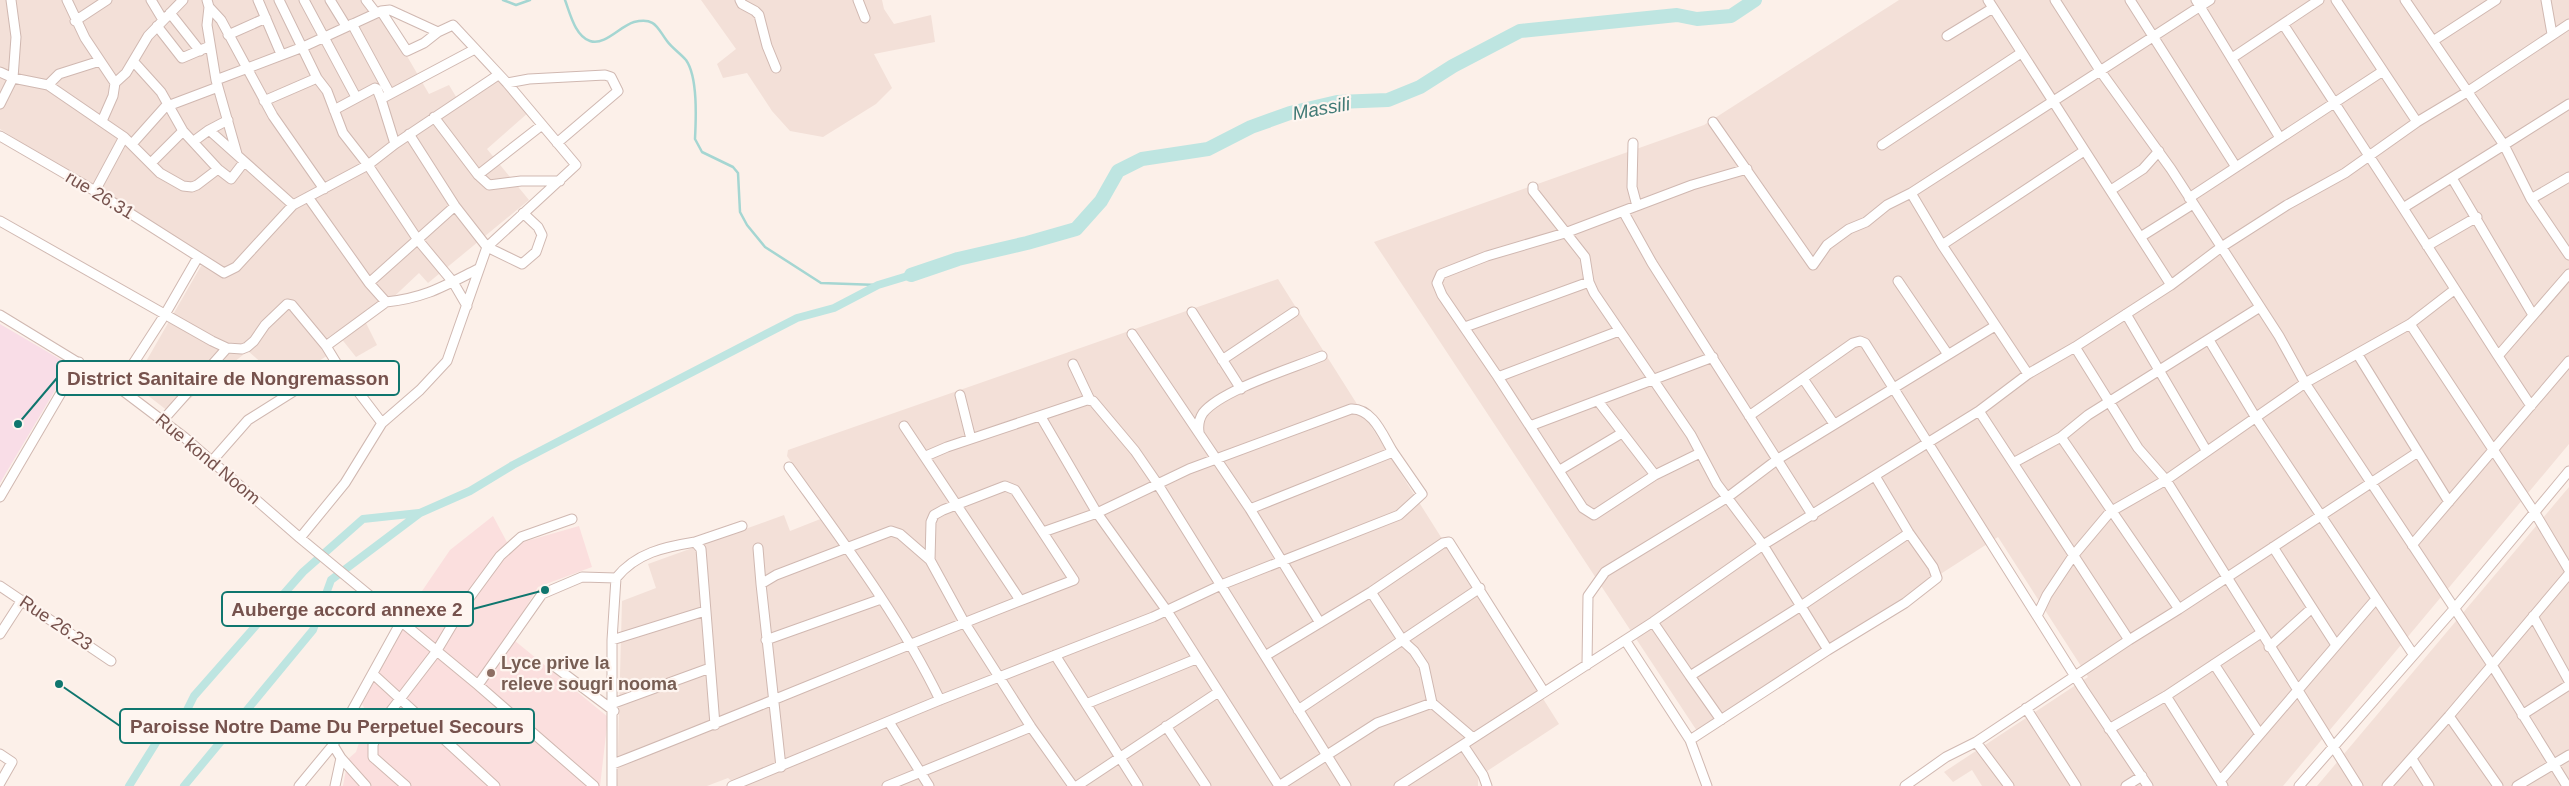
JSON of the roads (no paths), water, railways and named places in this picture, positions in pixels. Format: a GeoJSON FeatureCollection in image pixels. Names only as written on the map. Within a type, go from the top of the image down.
{"type":"FeatureCollection","features":[{"type":"Feature","properties":{"kind":"street"},"geometry":{"type":"LineString","coordinates":[[0,104],[13,78],[16,37],[11,0]]}},
{"type":"Feature","properties":{"kind":"street"},"geometry":{"type":"LineString","coordinates":[[67,0],[75,21],[115,83]]}},
{"type":"Feature","properties":{"kind":"street"},"geometry":{"type":"LineString","coordinates":[[75,21],[107,0]]}},
{"type":"Feature","properties":{"kind":"street"},"geometry":{"type":"LineString","coordinates":[[151,0],[160,23],[182,58],[210,46]]}},
{"type":"Feature","properties":{"kind":"street"},"geometry":{"type":"LineString","coordinates":[[102,122],[113,96],[115,83],[134,61],[160,23],[183,0]]}},
{"type":"Feature","properties":{"kind":"street"},"geometry":{"type":"LineString","coordinates":[[258,0],[280,54]]}},
{"type":"Feature","properties":{"kind":"street"},"geometry":{"type":"LineString","coordinates":[[304,0],[356,97]]}},
{"type":"Feature","properties":{"kind":"street"},"geometry":{"type":"LineString","coordinates":[[330,0],[349,25],[390,94]]}},
{"type":"Feature","properties":{"kind":"street"},"geometry":{"type":"LineString","coordinates":[[300,538],[345,483],[382,423],[447,361],[487,247],[576,165],[507,83],[454,26],[438,32],[424,43],[407,51],[378,12],[366,0]]}},
{"type":"Feature","properties":{"kind":"street"},"geometry":{"type":"LineString","coordinates":[[740,0],[742,4],[755,11],[759,16],[767,46],[776,68]]}},
{"type":"Feature","properties":{"kind":"street"},"geometry":{"type":"LineString","coordinates":[[858,0],[865,18]]}},
{"type":"Feature","properties":{"kind":"street"},"geometry":{"type":"LineString","coordinates":[[1988,0],[2084,151],[2142,236],[2171,285]]}},
{"type":"Feature","properties":{"kind":"street"},"geometry":{"type":"LineString","coordinates":[[2055,0],[2101,72],[2159,151],[2220,248],[2260,307],[2305,383],[2492,665],[2552,765],[2567,786]]}},
{"type":"Feature","properties":{"kind":"street"},"geometry":{"type":"LineString","coordinates":[[2130,0],[2236,167]]}},
{"type":"Feature","properties":{"kind":"street"},"geometry":{"type":"LineString","coordinates":[[1713,122],[1801,245],[1812,265],[1815,264],[1827,245],[1849,229],[1866,222],[1887,205],[1912,193],[2054,103],[2154,38],[2198,3],[2210,0]]}},
{"type":"Feature","properties":{"kind":"street"},"geometry":{"type":"LineString","coordinates":[[2232,58],[2319,0]]}},
{"type":"Feature","properties":{"kind":"street"},"geometry":{"type":"LineString","coordinates":[[2405,0],[2504,145],[2531,199],[2569,255]]}},
{"type":"Feature","properties":{"kind":"street"},"geometry":{"type":"LineString","coordinates":[[2433,41],[2496,0]]}},
{"type":"Feature","properties":{"kind":"street"},"geometry":{"type":"LineString","coordinates":[[2546,0],[2552,34]]}},
{"type":"Feature","properties":{"kind":"street"},"geometry":{"type":"LineString","coordinates":[[283,1],[317,78],[327,91],[343,133],[368,165],[418,240],[454,282],[467,306]]}},
{"type":"Feature","properties":{"kind":"street"},"geometry":{"type":"LineString","coordinates":[[2338,1],[2417,122]]}},
{"type":"Feature","properties":{"kind":"street"},"geometry":{"type":"LineString","coordinates":[[2198,3],[2280,138]]}},
{"type":"Feature","properties":{"kind":"street"},"geometry":{"type":"LineString","coordinates":[[208,4],[221,20],[264,101],[324,188]]}},
{"type":"Feature","properties":{"kind":"street"},"geometry":{"type":"LineString","coordinates":[[208,4],[207,25],[217,83],[237,154]]}},
{"type":"Feature","properties":{"kind":"street"},"geometry":{"type":"LineString","coordinates":[[1947,36],[1993,8]]}},
{"type":"Feature","properties":{"kind":"street"},"geometry":{"type":"LineString","coordinates":[[95,191],[128,140],[158,112],[246,68],[303,47],[378,12],[390,10],[438,32]]}},
{"type":"Feature","properties":{"kind":"street"},"geometry":{"type":"LineString","coordinates":[[170,13],[200,51]]}},
{"type":"Feature","properties":{"kind":"street"},"geometry":{"type":"LineString","coordinates":[[228,35],[266,18]]}},
{"type":"Feature","properties":{"kind":"street"},"geometry":{"type":"LineString","coordinates":[[2283,24],[2370,155],[2454,290],[2531,406]]}},
{"type":"Feature","properties":{"kind":"street"},"geometry":{"type":"LineString","coordinates":[[1399,786],[1654,622],[1762,545],[1813,516],[1979,410],[2028,374],[2075,347],[2171,285],[2220,248],[2370,155],[2417,122],[2467,92],[2569,24]]}},
{"type":"Feature","properties":{"kind":"street"},"geometry":{"type":"LineString","coordinates":[[381,99],[476,49]]}},
{"type":"Feature","properties":{"kind":"street"},"geometry":{"type":"LineString","coordinates":[[1882,145],[2022,53]]}},
{"type":"Feature","properties":{"kind":"street"},"geometry":{"type":"LineString","coordinates":[[48,85],[59,74],[100,61]]}},
{"type":"Feature","properties":{"kind":"street"},"geometry":{"type":"LineString","coordinates":[[134,61],[170,105],[183,131],[218,169],[231,179],[244,162]]}},
{"type":"Feature","properties":{"kind":"street"},"geometry":{"type":"LineString","coordinates":[[2142,236],[2236,167],[2383,71]]}},
{"type":"Feature","properties":{"kind":"street"},"geometry":{"type":"LineString","coordinates":[[0,72],[13,78],[48,85],[128,140],[160,173],[183,186],[192,187],[218,169]]}},
{"type":"Feature","properties":{"kind":"street"},"geometry":{"type":"LineString","coordinates":[[209,130],[292,205],[368,165],[409,134],[498,74]]}},
{"type":"Feature","properties":{"kind":"street"},"geometry":{"type":"LineString","coordinates":[[507,83],[604,75],[611,78],[618,91],[557,143]]}},
{"type":"Feature","properties":{"kind":"street"},"geometry":{"type":"LineString","coordinates":[[264,101],[317,78]]}},
{"type":"Feature","properties":{"kind":"street"},"geometry":{"type":"LineString","coordinates":[[334,110],[374,88],[377,89],[395,144]]}},
{"type":"Feature","properties":{"kind":"street"},"geometry":{"type":"LineString","coordinates":[[2403,208],[2569,104]]}},
{"type":"Feature","properties":{"kind":"street"},"geometry":{"type":"LineString","coordinates":[[434,117],[484,182],[496,186],[520,181],[560,181]]}},
{"type":"Feature","properties":{"kind":"street"},"geometry":{"type":"LineString","coordinates":[[194,141],[228,120]]}},
{"type":"Feature","properties":{"kind":"street"},"geometry":{"type":"LineString","coordinates":[[478,175],[542,125]]}},
{"type":"Feature","properties":{"kind":"street"},"geometry":{"type":"LineString","coordinates":[[151,163],[183,131]]}},
{"type":"Feature","properties":{"kind":"street"},"geometry":{"type":"LineString","coordinates":[[409,134],[455,206],[487,247],[522,264],[536,252],[542,235],[538,226],[523,213]]}},
{"type":"Feature","properties":{"kind":"street","name":"rue 26.31"},"geometry":{"type":"LineString","coordinates":[[0,136],[187,247],[218,271],[229,272],[292,205]]}},
{"type":"Feature","properties":{"kind":"street"},"geometry":{"type":"LineString","coordinates":[[1633,143],[1632,187],[1637,206]]}},
{"type":"Feature","properties":{"kind":"street"},"geometry":{"type":"LineString","coordinates":[[1942,245],[2084,151]]}},
{"type":"Feature","properties":{"kind":"street"},"geometry":{"type":"LineString","coordinates":[[2111,190],[2143,169],[2159,151]]}},
{"type":"Feature","properties":{"kind":"street"},"geometry":{"type":"LineString","coordinates":[[1700,453],[1654,475],[1594,515],[1584,508],[1498,376],[1442,295],[1437,283],[1441,274],[1487,256],[1566,233],[1692,184],[1747,169]]}},
{"type":"Feature","properties":{"kind":"street"},"geometry":{"type":"LineString","coordinates":[[2531,199],[2569,177]]}},
{"type":"Feature","properties":{"kind":"street"},"geometry":{"type":"LineString","coordinates":[[2452,178],[2534,315]]}},
{"type":"Feature","properties":{"kind":"street"},"geometry":{"type":"LineString","coordinates":[[1533,187],[1533,191],[1585,257],[1589,282],[1619,331],[1691,434],[1717,484],[1762,545],[1828,650]]}},
{"type":"Feature","properties":{"kind":"street"},"geometry":{"type":"LineString","coordinates":[[1912,193],[1942,245],[1994,326],[2028,374]]}},
{"type":"Feature","properties":{"kind":"street"},"geometry":{"type":"LineString","coordinates":[[308,197],[369,283],[386,302]]}},
{"type":"Feature","properties":{"kind":"street"},"geometry":{"type":"LineString","coordinates":[[369,283],[455,206]]}},
{"type":"Feature","properties":{"kind":"street"},"geometry":{"type":"LineString","coordinates":[[1623,212],[1633,232],[1813,516]]}},
{"type":"Feature","properties":{"kind":"street"},"geometry":{"type":"LineString","coordinates":[[2427,246],[2477,217]]}},
{"type":"Feature","properties":{"kind":"street"},"geometry":{"type":"LineString","coordinates":[[0,222],[164,316],[227,348],[242,349],[247,347],[254,341],[265,325],[288,304],[326,346],[337,364],[382,423]]}},
{"type":"Feature","properties":{"kind":"street"},"geometry":{"type":"LineString","coordinates":[[118,387],[164,316],[198,257]]}},
{"type":"Feature","properties":{"kind":"street"},"geometry":{"type":"LineString","coordinates":[[326,346],[386,302],[420,296],[454,282],[478,269]]}},
{"type":"Feature","properties":{"kind":"street"},"geometry":{"type":"LineString","coordinates":[[2498,356],[2569,274]]}},
{"type":"Feature","properties":{"kind":"street"},"geometry":{"type":"LineString","coordinates":[[1898,281],[1947,354]]}},
{"type":"Feature","properties":{"kind":"street"},"geometry":{"type":"LineString","coordinates":[[1465,327],[1589,282]]}},
{"type":"Feature","properties":{"kind":"street"},"geometry":{"type":"LineString","coordinates":[[2037,616],[2047,595],[2073,556],[2110,512],[2166,480],[2206,450],[2256,418],[2305,383],[2358,355],[2410,324],[2454,290]]}},
{"type":"Feature","properties":{"kind":"street"},"geometry":{"type":"LineString","coordinates":[[2013,463],[2061,437],[2080,421],[2260,307]]}},
{"type":"Feature","properties":{"kind":"street"},"geometry":{"type":"LineString","coordinates":[[1192,312],[1241,389]]}},
{"type":"Feature","properties":{"kind":"street"},"geometry":{"type":"LineString","coordinates":[[1222,360],[1294,312]]}},
{"type":"Feature","properties":{"kind":"street"},"geometry":{"type":"LineString","coordinates":[[2126,314],[2206,450]]}},
{"type":"Feature","properties":{"kind":"street","name":"Rue kond Noom"},"geometry":{"type":"LineString","coordinates":[[0,315],[118,387],[163,420],[300,538],[478,685],[594,786]]}},
{"type":"Feature","properties":{"kind":"street"},"geometry":{"type":"LineString","coordinates":[[2387,786],[2449,716],[2569,572],[2534,513],[2410,324]]}},
{"type":"Feature","properties":{"kind":"street"},"geometry":{"type":"LineString","coordinates":[[1587,665],[1588,596],[1605,572],[1728,497],[1778,459],[1994,326]]}},
{"type":"Feature","properties":{"kind":"street"},"geometry":{"type":"LineString","coordinates":[[1498,376],[1619,331]]}},
{"type":"Feature","properties":{"kind":"street"},"geometry":{"type":"LineString","coordinates":[[1132,334],[1250,509],[1320,623]]}},
{"type":"Feature","properties":{"kind":"street"},"geometry":{"type":"LineString","coordinates":[[2209,340],[2256,418],[2413,654]]}},
{"type":"Feature","properties":{"kind":"street"},"geometry":{"type":"LineString","coordinates":[[1750,416],[1860,341],[1865,343],[1891,388],[1929,442],[2037,616],[2148,786]]}},
{"type":"Feature","properties":{"kind":"street"},"geometry":{"type":"LineString","coordinates":[[2075,347],[2138,448],[2166,480],[2358,786]]}},
{"type":"Feature","properties":{"kind":"street"},"geometry":{"type":"LineString","coordinates":[[163,420],[227,348]]}},
{"type":"Feature","properties":{"kind":"street"},"geometry":{"type":"LineString","coordinates":[[2358,355],[2449,502]]}},
{"type":"Feature","properties":{"kind":"street"},"geometry":{"type":"LineString","coordinates":[[1199,433],[1198,422],[1203,412],[1220,399],[1322,356]]}},
{"type":"Feature","properties":{"kind":"street"},"geometry":{"type":"LineString","coordinates":[[1530,426],[1713,357]]}},
{"type":"Feature","properties":{"kind":"street"},"geometry":{"type":"LineString","coordinates":[[0,497],[78,362]]}},
{"type":"Feature","properties":{"kind":"street"},"geometry":{"type":"LineString","coordinates":[[212,461],[248,420],[337,364]]}},
{"type":"Feature","properties":{"kind":"street"},"geometry":{"type":"LineString","coordinates":[[1073,364],[1090,400],[1094,401],[1135,452],[1157,484],[1346,786]]}},
{"type":"Feature","properties":{"kind":"street"},"geometry":{"type":"LineString","coordinates":[[2412,545],[2568,365]]}},
{"type":"Feature","properties":{"kind":"street"},"geometry":{"type":"LineString","coordinates":[[1804,380],[1834,424]]}},
{"type":"Feature","properties":{"kind":"street"},"geometry":{"type":"LineString","coordinates":[[960,395],[970,439]]}},
{"type":"Feature","properties":{"kind":"street"},"geometry":{"type":"LineString","coordinates":[[926,456],[970,439],[1090,400]]}},
{"type":"Feature","properties":{"kind":"street"},"geometry":{"type":"LineString","coordinates":[[1598,401],[1654,475]]}},
{"type":"Feature","properties":{"kind":"street"},"geometry":{"type":"LineString","coordinates":[[732,786],[781,768],[940,700],[1167,611],[1221,585],[1399,516],[1416,502],[1422,494],[1369,415],[1360,408],[1351,409],[1216,460],[1157,484],[1097,513],[1043,532]]}},
{"type":"Feature","properties":{"kind":"street"},"geometry":{"type":"LineString","coordinates":[[1979,410],[2129,640]]}},
{"type":"Feature","properties":{"kind":"street"},"geometry":{"type":"LineString","coordinates":[[1041,417],[1097,513],[1167,611],[1217,693],[1279,786],[1377,723],[1432,704]]}},
{"type":"Feature","properties":{"kind":"street"},"geometry":{"type":"LineString","coordinates":[[904,426],[926,456],[955,506],[1020,600]]}},
{"type":"Feature","properties":{"kind":"street"},"geometry":{"type":"LineString","coordinates":[[1560,470],[1622,433]]}},
{"type":"Feature","properties":{"kind":"street"},"geometry":{"type":"LineString","coordinates":[[2061,437],[2110,512],[2178,609]]}},
{"type":"Feature","properties":{"kind":"street"},"geometry":{"type":"LineString","coordinates":[[1250,509],[1393,452]]}},
{"type":"Feature","properties":{"kind":"street"},"geometry":{"type":"LineString","coordinates":[[1905,786],[1946,757],[1976,742],[2075,675],[2418,452]]}},
{"type":"Feature","properties":{"kind":"street"},"geometry":{"type":"LineString","coordinates":[[789,467],[848,548],[909,645],[940,700]]}},
{"type":"Feature","properties":{"kind":"street"},"geometry":{"type":"LineString","coordinates":[[2299,786],[2454,609],[2569,471]]}},
{"type":"Feature","properties":{"kind":"street"},"geometry":{"type":"LineString","coordinates":[[1690,740],[1828,650],[1905,603],[1937,578],[1933,567],[1909,533],[1875,476]]}},
{"type":"Feature","properties":{"kind":"street"},"geometry":{"type":"LineString","coordinates":[[613,764],[773,702],[964,622],[1074,580],[1016,490],[1005,486],[934,515],[931,522],[930,560]]}},
{"type":"Feature","properties":{"kind":"street"},"geometry":{"type":"LineString","coordinates":[[406,786],[373,757],[373,745],[380,726],[436,652],[482,578],[511,544],[534,531],[572,519]]}},
{"type":"Feature","properties":{"kind":"street"},"geometry":{"type":"LineString","coordinates":[[612,786],[614,707],[612,640],[616,578],[636,558],[663,547],[695,542],[742,526]]}},
{"type":"Feature","properties":{"kind":"street"},"geometry":{"type":"LineString","coordinates":[[761,584],[776,575],[891,531],[900,534],[930,560],[964,622],[1031,727],[1073,786]]}},
{"type":"Feature","properties":{"kind":"street"},"geometry":{"type":"LineString","coordinates":[[1690,676],[1801,606],[1909,533]]}},
{"type":"Feature","properties":{"kind":"street"},"geometry":{"type":"LineString","coordinates":[[695,542],[699,545],[702,555],[715,725]]}},
{"type":"Feature","properties":{"kind":"street"},"geometry":{"type":"LineString","coordinates":[[1265,656],[1371,592],[1443,543],[1449,542],[1480,588],[1544,692]]}},
{"type":"Feature","properties":{"kind":"street"},"geometry":{"type":"LineString","coordinates":[[2273,547],[2336,644]]}},
{"type":"Feature","properties":{"kind":"street"},"geometry":{"type":"LineString","coordinates":[[758,548],[766,640],[781,768]]}},
{"type":"Feature","properties":{"kind":"street"},"geometry":{"type":"LineString","coordinates":[[478,685],[542,594],[582,577],[616,578]]}},
{"type":"Feature","properties":{"kind":"street","name":"Rue 26.23"},"geometry":{"type":"LineString","coordinates":[[0,586],[110,660]]}},
{"type":"Feature","properties":{"kind":"street"},"geometry":{"type":"LineString","coordinates":[[1298,710],[1480,588]]}},
{"type":"Feature","properties":{"kind":"street"},"geometry":{"type":"LineString","coordinates":[[1371,592],[1403,641],[1414,651],[1424,666],[1432,704],[1473,738]]}},
{"type":"Feature","properties":{"kind":"street"},"geometry":{"type":"LineString","coordinates":[[766,640],[881,599]]}},
{"type":"Feature","properties":{"kind":"street"},"geometry":{"type":"LineString","coordinates":[[2166,696],[2221,783],[2296,689],[2376,599]]}},
{"type":"Feature","properties":{"kind":"street"},"geometry":{"type":"LineString","coordinates":[[0,634],[22,600]]}},
{"type":"Feature","properties":{"kind":"street"},"geometry":{"type":"LineString","coordinates":[[2269,646],[2312,608]]}},
{"type":"Feature","properties":{"kind":"street"},"geometry":{"type":"LineString","coordinates":[[612,640],[705,611]]}},
{"type":"Feature","properties":{"kind":"street"},"geometry":{"type":"LineString","coordinates":[[2533,616],[2569,682]]}},
{"type":"Feature","properties":{"kind":"street"},"geometry":{"type":"LineString","coordinates":[[300,786],[333,745],[374,674],[401,622]]}},
{"type":"Feature","properties":{"kind":"street"},"geometry":{"type":"LineString","coordinates":[[1654,622],[1721,720]]}},
{"type":"Feature","properties":{"kind":"street"},"geometry":{"type":"LineString","coordinates":[[2109,729],[2166,696],[2261,633]]}},
{"type":"Feature","properties":{"kind":"street"},"geometry":{"type":"LineString","coordinates":[[1625,640],[1690,740],[1707,786]]}},
{"type":"Feature","properties":{"kind":"street"},"geometry":{"type":"LineString","coordinates":[[1055,655],[1138,786]]}},
{"type":"Feature","properties":{"kind":"street"},"geometry":{"type":"LineString","coordinates":[[1086,704],[1196,659]]}},
{"type":"Feature","properties":{"kind":"street"},"geometry":{"type":"LineString","coordinates":[[2214,664],[2260,733]]}},
{"type":"Feature","properties":{"kind":"street"},"geometry":{"type":"LineString","coordinates":[[554,666],[614,707]]}},
{"type":"Feature","properties":{"kind":"street"},"geometry":{"type":"LineString","coordinates":[[614,707],[710,668]]}},
{"type":"Feature","properties":{"kind":"street"},"geometry":{"type":"LineString","coordinates":[[374,674],[495,786]]}},
{"type":"Feature","properties":{"kind":"street"},"geometry":{"type":"LineString","coordinates":[[2522,715],[2569,685]]}},
{"type":"Feature","properties":{"kind":"street"},"geometry":{"type":"LineString","coordinates":[[1077,786],[1217,693]]}},
{"type":"Feature","properties":{"kind":"street"},"geometry":{"type":"LineString","coordinates":[[2026,708],[2076,786]]}},
{"type":"Feature","properties":{"kind":"street"},"geometry":{"type":"LineString","coordinates":[[2449,716],[2498,786]]}},
{"type":"Feature","properties":{"kind":"street"},"geometry":{"type":"LineString","coordinates":[[889,722],[929,786]]}},
{"type":"Feature","properties":{"kind":"street"},"geometry":{"type":"LineString","coordinates":[[1166,726],[1206,786]]}},
{"type":"Feature","properties":{"kind":"street"},"geometry":{"type":"LineString","coordinates":[[886,786],[1031,727]]}},
{"type":"Feature","properties":{"kind":"street"},"geometry":{"type":"LineString","coordinates":[[1976,742],[2009,786]]}},
{"type":"Feature","properties":{"kind":"street"},"geometry":{"type":"LineString","coordinates":[[333,745],[341,758],[366,786]]}},
{"type":"Feature","properties":{"kind":"street"},"geometry":{"type":"LineString","coordinates":[[1463,745],[1483,775],[1487,786]]}},
{"type":"Feature","properties":{"kind":"street"},"geometry":{"type":"LineString","coordinates":[[0,754],[12,762],[0,783]]}},
{"type":"Feature","properties":{"kind":"street"},"geometry":{"type":"LineString","coordinates":[[2517,786],[2569,755]]}},
{"type":"Feature","properties":{"kind":"street"},"geometry":{"type":"LineString","coordinates":[[334,786],[341,758]]}},
{"type":"Feature","properties":{"kind":"street"},"geometry":{"type":"LineString","coordinates":[[2412,759],[2429,786]]}},
{"type":"Feature","properties":{"kind":"street"},"geometry":{"type":"LineString","coordinates":[[2126,786],[2142,776]]}},
{"type":"Feature","properties":{"kind":"waterway"},"geometry":{"type":"LineString","coordinates":[[503,0],[516,5],[530,0]]}},
{"type":"Feature","properties":{"kind":"waterway"},"geometry":{"type":"LineString","coordinates":[[565,0],[580,34],[590,41],[601,41],[629,24],[647,21],[655,25],[669,44],[686,60],[693,77],[696,110],[695,139],[702,152],[733,167],[738,173],[740,212],[747,225],[765,247],[821,283],[878,285]]}},
{"type":"Feature","properties":{"kind":"waterway","name":"Massili"},"geometry":{"type":"LineString","coordinates":[[911,275],[958,259],[1076,229],[1101,201],[1118,171],[1142,159],[1208,149],[1251,127],[1290,113],[1337,102],[1388,100],[1420,87],[1453,66],[1520,31],[1677,15],[1697,19],[1731,16],[1755,0]]}},
{"type":"Feature","properties":{"kind":"waterway"},"geometry":{"type":"LineString","coordinates":[[184,786],[313,630],[331,580],[420,513],[470,491],[513,465],[797,318],[834,308],[878,285],[911,275]]}},
{"type":"Feature","properties":{"kind":"waterway"},"geometry":{"type":"LineString","coordinates":[[129,786],[159,738],[179,726],[194,696],[303,572],[363,519],[419,513]]}},
{"type":"Feature","properties":{"kind":"place","name":"District Sanitaire de Nongremasson"},"geometry":{"type":"Point","coordinates":[18,424]}},
{"type":"Feature","properties":{"kind":"place","name":"Auberge accord annexe 2"},"geometry":{"type":"Point","coordinates":[545,590]}},
{"type":"Feature","properties":{"kind":"place","name":"Lyce prive la releve sougri nooma"},"geometry":{"type":"Point","coordinates":[491,673]}},
{"type":"Feature","properties":{"kind":"place","name":"Paroisse Notre Dame Du Perpetuel Secours"},"geometry":{"type":"Point","coordinates":[59,684]}}]}
